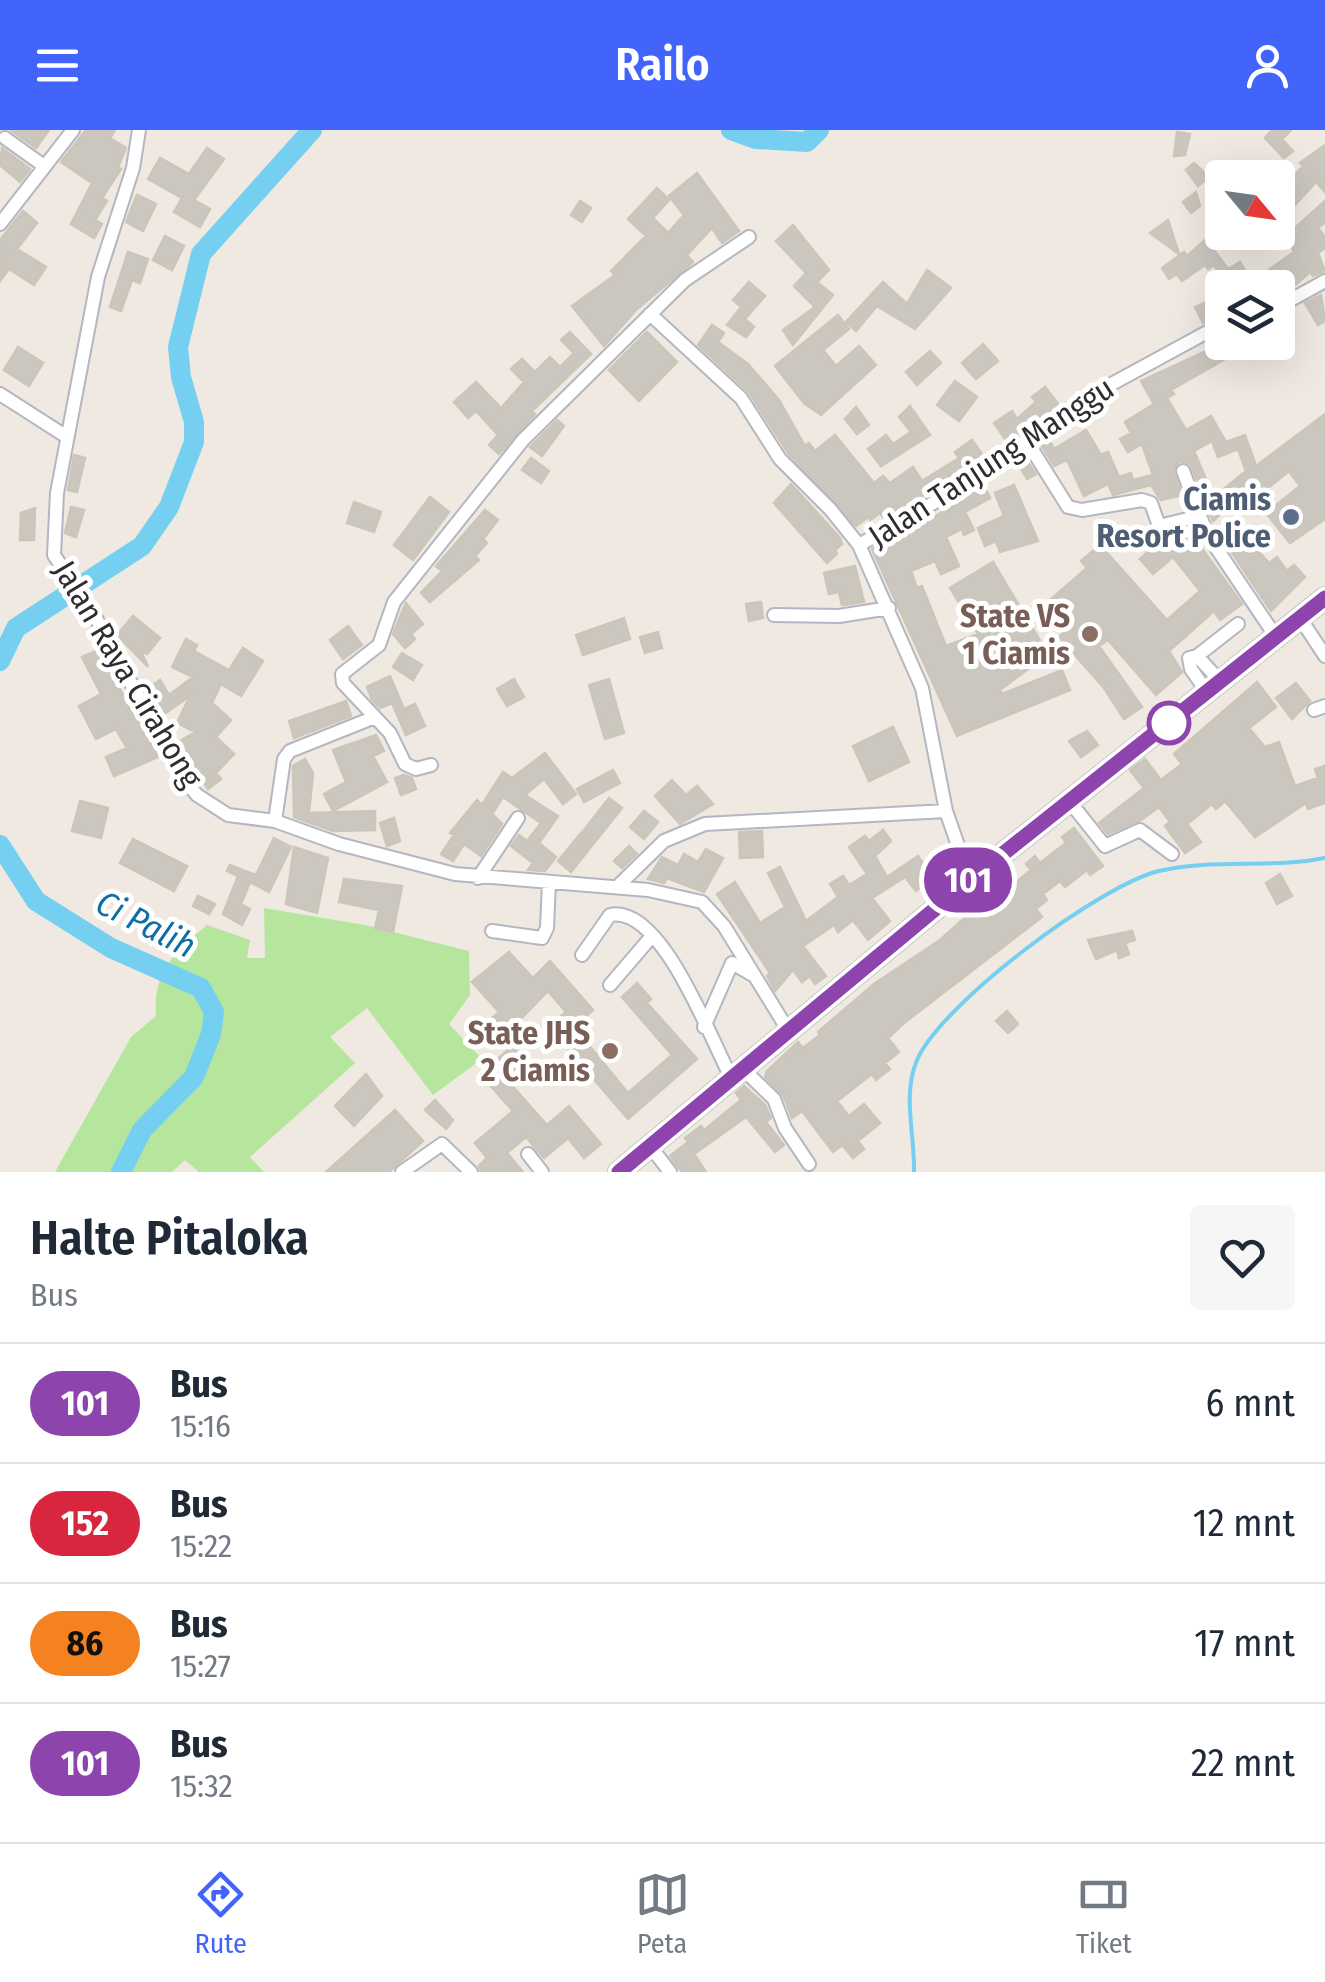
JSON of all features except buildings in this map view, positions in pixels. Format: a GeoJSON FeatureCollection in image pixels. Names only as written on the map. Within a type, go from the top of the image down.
{"type":"FeatureCollection","features":[{"type":"Feature","properties":{"kind":"highway"},"geometry":{"type":"LineString","coordinates":[[619,1172],[970,880],[1325,598]]}},
{"type":"Feature","properties":{"kind":"street"},"geometry":{"type":"LineString","coordinates":[[0,224],[73,130]]}},
{"type":"Feature","properties":{"kind":"street","name":"Jalan Raya Cirahong"},"geometry":{"type":"LineString","coordinates":[[139,130],[132,168],[98,277],[68,437],[54,527],[54,554],[92,612],[181,776],[197,795],[228,815],[276,821],[339,844],[478,878],[617,886],[702,902],[724,926],[785,1032]]}},
{"type":"Feature","properties":{"kind":"street"},"geometry":{"type":"LineString","coordinates":[[5,138],[44,166]]}},
{"type":"Feature","properties":{"kind":"street"},"geometry":{"type":"LineString","coordinates":[[431,764],[416,770],[406,764],[376,717],[340,679],[342,674],[379,645],[394,602],[523,440],[685,280],[749,237]]}},
{"type":"Feature","properties":{"kind":"street"},"geometry":{"type":"LineString","coordinates":[[1295,298],[1325,282]]}},
{"type":"Feature","properties":{"kind":"street"},"geometry":{"type":"LineString","coordinates":[[650,314],[741,398],[780,460],[830,509],[858,546]]}},
{"type":"Feature","properties":{"kind":"street","name":"Jalan Tanjung Manggu"},"geometry":{"type":"LineString","coordinates":[[970,880],[946,810],[922,688],[858,546],[1028,443],[1084,399],[1205,333]]}},
{"type":"Feature","properties":{"kind":"street"},"geometry":{"type":"LineString","coordinates":[[0,394],[68,437]]}},
{"type":"Feature","properties":{"kind":"street"},"geometry":{"type":"LineString","coordinates":[[1028,443],[1068,508],[1082,510],[1142,500],[1152,503],[1159,526],[1200,516]]}},
{"type":"Feature","properties":{"kind":"street"},"geometry":{"type":"LineString","coordinates":[[1182,470],[1200,516],[1276,637]]}},
{"type":"Feature","properties":{"kind":"street"},"geometry":{"type":"LineString","coordinates":[[774,615],[839,616],[889,608]]}},
{"type":"Feature","properties":{"kind":"street"},"geometry":{"type":"LineString","coordinates":[[1300,618],[1325,656]]}},
{"type":"Feature","properties":{"kind":"street"},"geometry":{"type":"LineString","coordinates":[[1214,686],[1197,656],[1238,624]]}},
{"type":"Feature","properties":{"kind":"street"},"geometry":{"type":"LineString","coordinates":[[276,821],[284,759],[290,751],[376,717]]}},
{"type":"Feature","properties":{"kind":"street"},"geometry":{"type":"LineString","coordinates":[[1070,802],[1105,846],[1140,830],[1172,854]]}},
{"type":"Feature","properties":{"kind":"street"},"geometry":{"type":"LineString","coordinates":[[617,886],[664,840],[705,824],[946,810]]}},
{"type":"Feature","properties":{"kind":"street"},"geometry":{"type":"LineString","coordinates":[[478,878],[518,818]]}},
{"type":"Feature","properties":{"kind":"street"},"geometry":{"type":"LineString","coordinates":[[492,931],[542,938],[547,928],[549,882]]}},
{"type":"Feature","properties":{"kind":"street"},"geometry":{"type":"LineString","coordinates":[[582,955],[610,914],[632,918],[652,936],[675,960],[704,1027],[737,1073],[774,1100],[785,1128],[808,1164]]}},
{"type":"Feature","properties":{"kind":"street"},"geometry":{"type":"LineString","coordinates":[[610,985],[652,936]]}},
{"type":"Feature","properties":{"kind":"street"},"geometry":{"type":"LineString","coordinates":[[704,1027],[732,964],[756,979],[785,1032]]}},
{"type":"Feature","properties":{"kind":"street"},"geometry":{"type":"LineString","coordinates":[[402,1172],[442,1144],[471,1172]]}},
{"type":"Feature","properties":{"kind":"street"},"geometry":{"type":"LineString","coordinates":[[650,1146],[670,1172]]}},
{"type":"Feature","properties":{"kind":"street"},"geometry":{"type":"LineString","coordinates":[[528,1154],[542,1172]]}},
{"type":"Feature","properties":{"kind":"green space"},"geometry":{"type":"Polygon","coordinates":[[[264,908],[365,925],[469,951],[470,995],[449,1024],[482,1059],[433,1095],[367,1008],[330,1037],[355,1063],[250,1157],[264,1172],[199,1172],[185,1160],[172,1172],[55,1172],[131,1037],[156,1016],[158,986],[168,964],[207,925],[250,940],[247,958],[265,958],[264,908]]]}},
{"type":"Feature","properties":{"kind":"waterway","name":"Ci Palih"},"geometry":{"type":"LineString","coordinates":[[0,661],[16,628],[142,546],[169,507],[194,442],[194,422],[181,377],[178,347],[201,254],[312,130]]}},
{"type":"Feature","properties":{"kind":"waterway","name":"Ci Palih"},"geometry":{"type":"LineString","coordinates":[[731,130],[756,139],[807,142],[819,130]]}},
{"type":"Feature","properties":{"kind":"waterway","name":"Ci Palih"},"geometry":{"type":"LineString","coordinates":[[0,845],[36,901],[111,948],[201,988],[214,1012],[211,1034],[194,1077],[142,1130],[121,1172]]}},
{"type":"Feature","properties":{"kind":"waterway"},"geometry":{"type":"LineString","coordinates":[[914,1172],[910,1087],[917,1060],[932,1036],[957,1009],[1025,950],[1100,899],[1159,871],[1325,858]]}},
{"type":"Feature","properties":{"kind":"bus line","name":"101"},"geometry":{"type":"LineString","coordinates":[[619,1172],[970,880],[1325,598]]}},
{"type":"Feature","properties":{"kind":"place","name":"Ciamis Resort Police"},"geometry":{"type":"Point","coordinates":[1291,517]}},
{"type":"Feature","properties":{"kind":"place","name":"State VS 1 Ciamis"},"geometry":{"type":"Point","coordinates":[1090,634]}},
{"type":"Feature","properties":{"kind":"place","name":"State JHS 2 Ciamis"},"geometry":{"type":"Point","coordinates":[610,1051]}}]}
